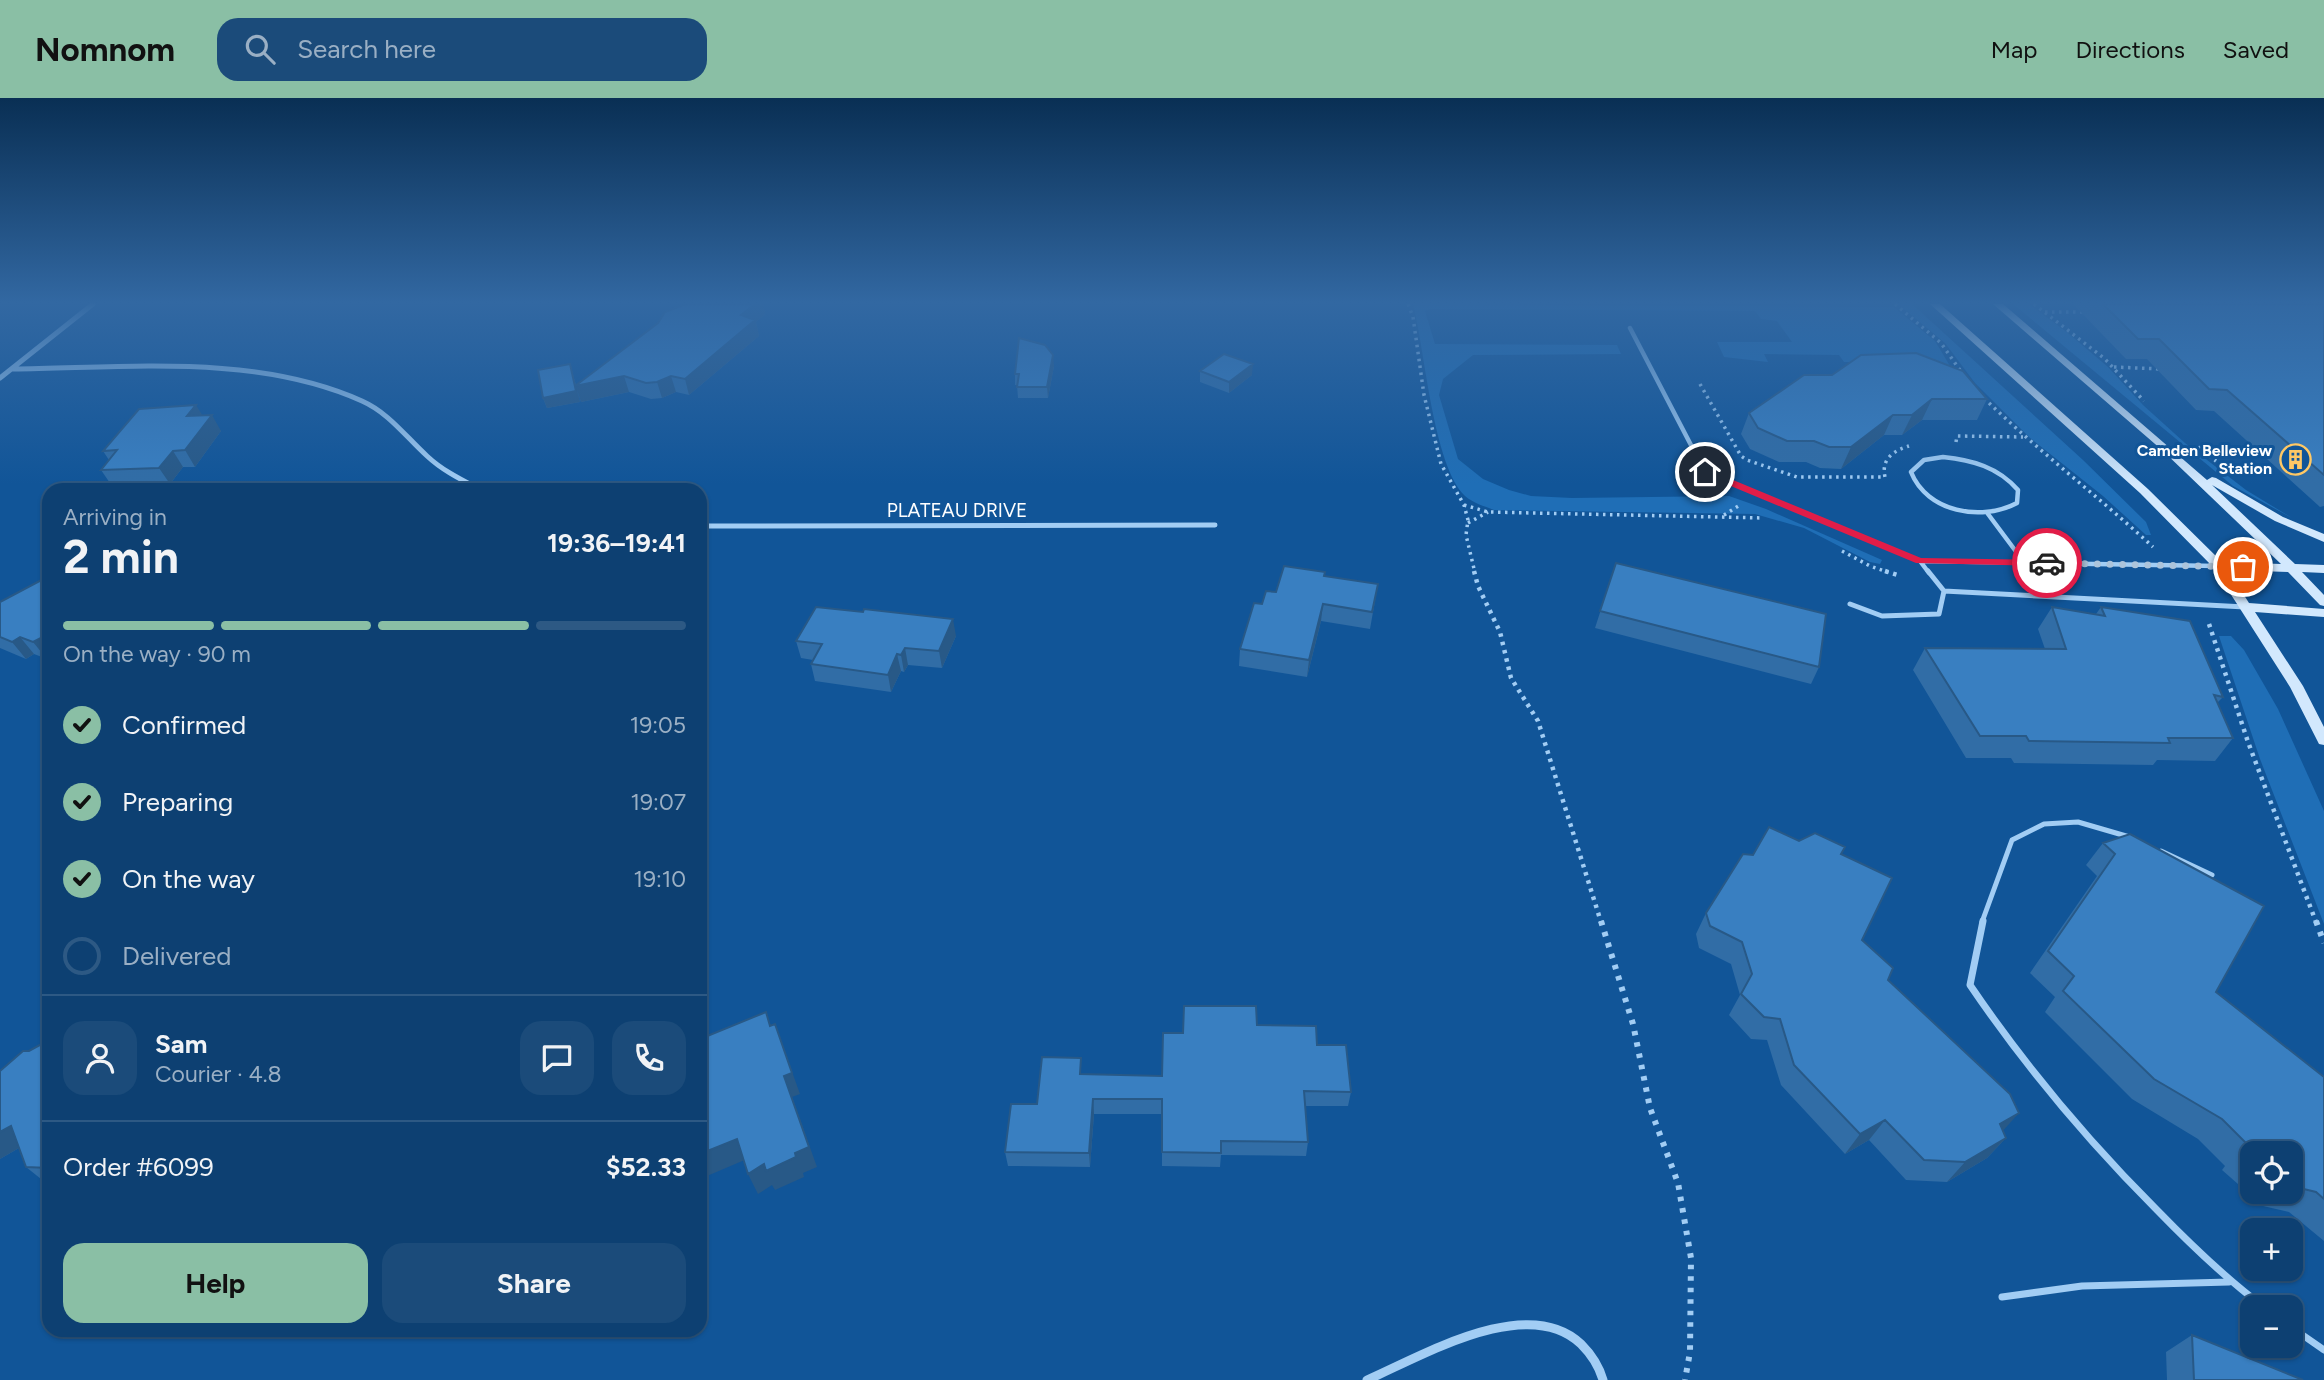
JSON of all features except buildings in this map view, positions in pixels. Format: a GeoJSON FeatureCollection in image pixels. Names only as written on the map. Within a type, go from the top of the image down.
{"type":"FeatureCollection","features":[{"type":"Feature","properties":{"kind":"main road"},"geometry":{"type":"LineString","coordinates":[[2001,364],[2144,491],[2219,566],[2296,686],[2324,740]]}},
{"type":"Feature","properties":{"kind":"main road"},"geometry":{"type":"LineString","coordinates":[[2067,364],[2176,456],[2324,602]]}},
{"type":"Feature","properties":{"kind":"main road"},"geometry":{"type":"LineString","coordinates":[[2176,456],[2262,510],[2324,538]]}},
{"type":"Feature","properties":{"kind":"main road"},"geometry":{"type":"LineString","coordinates":[[2219,566],[2324,569]]}},
{"type":"Feature","properties":{"kind":"main road"},"geometry":{"type":"LineString","coordinates":[[2246,607],[2324,613]]}},
{"type":"Feature","properties":{"kind":"street"},"geometry":{"type":"LineString","coordinates":[[0,378],[18,364]]}},
{"type":"Feature","properties":{"kind":"street"},"geometry":{"type":"LineString","coordinates":[[12,369],[211,369],[292,379],[363,401],[393,419],[428,457],[468,483]]}},
{"type":"Feature","properties":{"kind":"street","name":"PLATEAU DRIVE"},"geometry":{"type":"LineString","coordinates":[[707,526],[1215,525]]}},
{"type":"Feature","properties":{"kind":"street"},"geometry":{"type":"LineString","coordinates":[[1367,1380],[1410,1364],[1468,1335],[1517,1324],[1553,1325],[1581,1340],[1601,1371],[1603,1380]]}},
{"type":"Feature","properties":{"kind":"lane"},"geometry":{"type":"LineString","coordinates":[[1649,364],[1705,472],[1920,561],[2219,566]]}},
{"type":"Feature","properties":{"kind":"lane"},"geometry":{"type":"LineString","coordinates":[[1988,513],[2009,509],[2019,498],[2013,483],[1992,469],[1959,458],[1934,457],[1916,465],[1911,472],[1912,480],[1918,488],[1941,503],[1964,511],[1988,513],[2049,595]]}},
{"type":"Feature","properties":{"kind":"lane"},"geometry":{"type":"LineString","coordinates":[[1920,561],[1944,591],[2246,607]]}},
{"type":"Feature","properties":{"kind":"lane"},"geometry":{"type":"LineString","coordinates":[[1850,604],[1882,616],[1939,614],[1944,591]]}},
{"type":"Feature","properties":{"kind":"lane"},"geometry":{"type":"LineString","coordinates":[[2137,840],[2078,822],[2044,824],[2012,840],[1979,932],[1970,985],[2006,1040],[2133,1187],[2229,1282],[2247,1295]]}},
{"type":"Feature","properties":{"kind":"lane"},"geometry":{"type":"LineString","coordinates":[[2150,846],[2212,875]]}},
{"type":"Feature","properties":{"kind":"lane"},"geometry":{"type":"LineString","coordinates":[[2002,1297],[2082,1286],[2229,1282]]}},
{"type":"Feature","properties":{"kind":"lane"},"geometry":{"type":"LineString","coordinates":[[2303,1335],[2324,1350]]}},
{"type":"Feature","properties":{"kind":"path"},"geometry":{"type":"LineString","coordinates":[[1420,364],[1424,395],[1441,464],[1464,506],[1468,523],[1466,535],[1478,586],[1500,632],[1511,678],[1538,721],[1633,1024],[1650,1108],[1678,1183],[1691,1258],[1690,1352],[1685,1380]]}},
{"type":"Feature","properties":{"kind":"path"},"geometry":{"type":"LineString","coordinates":[[2109,364],[2146,403]]}},
{"type":"Feature","properties":{"kind":"path"},"geometry":{"type":"LineString","coordinates":[[2113,367],[2168,369]]}},
{"type":"Feature","properties":{"kind":"path"},"geometry":{"type":"LineString","coordinates":[[1700,384],[1741,456],[1797,477],[1864,477]]}},
{"type":"Feature","properties":{"kind":"path"},"geometry":{"type":"LineString","coordinates":[[1957,436],[2024,437]]}},
{"type":"Feature","properties":{"kind":"path"},"geometry":{"type":"LineString","coordinates":[[2195,444],[2224,468]]}},
{"type":"Feature","properties":{"kind":"path"},"geometry":{"type":"LineString","coordinates":[[1464,506],[1488,512],[1769,518]]}},
{"type":"Feature","properties":{"kind":"path"},"geometry":{"type":"LineString","coordinates":[[1468,523],[1488,512]]}},
{"type":"Feature","properties":{"kind":"path"},"geometry":{"type":"LineString","coordinates":[[1836,548],[1870,566],[1896,575],[1936,581]]}},
{"type":"Feature","properties":{"kind":"shaded area"},"geometry":{"type":"Polygon","coordinates":[[[1424,364],[1462,364],[1443,379],[1439,395],[1458,459],[1483,479],[1509,490],[1531,496],[1572,498],[1729,496],[1766,509],[1882,560],[1880,564],[1870,562],[1804,528],[1755,514],[1494,510],[1465,496],[1454,481],[1445,459],[1424,364]]]}},
{"type":"Feature","properties":{"kind":"shaded area"},"geometry":{"type":"Polygon","coordinates":[[[1961,364],[1978,364],[2146,522],[2151,535],[2146,535],[2103,496],[2029,437],[1975,383],[1961,364]]]}},
{"type":"Feature","properties":{"kind":"shaded area"},"geometry":{"type":"Polygon","coordinates":[[[2085,364],[2104,364],[2143,405],[2185,443],[2246,490],[2292,518],[2233,486],[2085,364]]]}},
{"type":"Feature","properties":{"kind":"shaded area"},"geometry":{"type":"Polygon","coordinates":[[[2219,636],[2231,636],[2244,650],[2278,709],[2324,811],[2324,924],[2260,759],[2219,636]]]}},
{"type":"Feature","properties":{"kind":"way so far"},"geometry":{"type":"LineString","coordinates":[[2047,563],[2243,567]]}},
{"type":"Feature","properties":{"kind":"place","name":"Camden Belleview Station"},"geometry":{"type":"Point","coordinates":[2295,459]}},
{"type":"Feature","properties":{"kind":"route"},"geometry":{"type":"LineString","coordinates":[[1705,472],[1728,479],[1920,561],[2047,563]]}}]}
